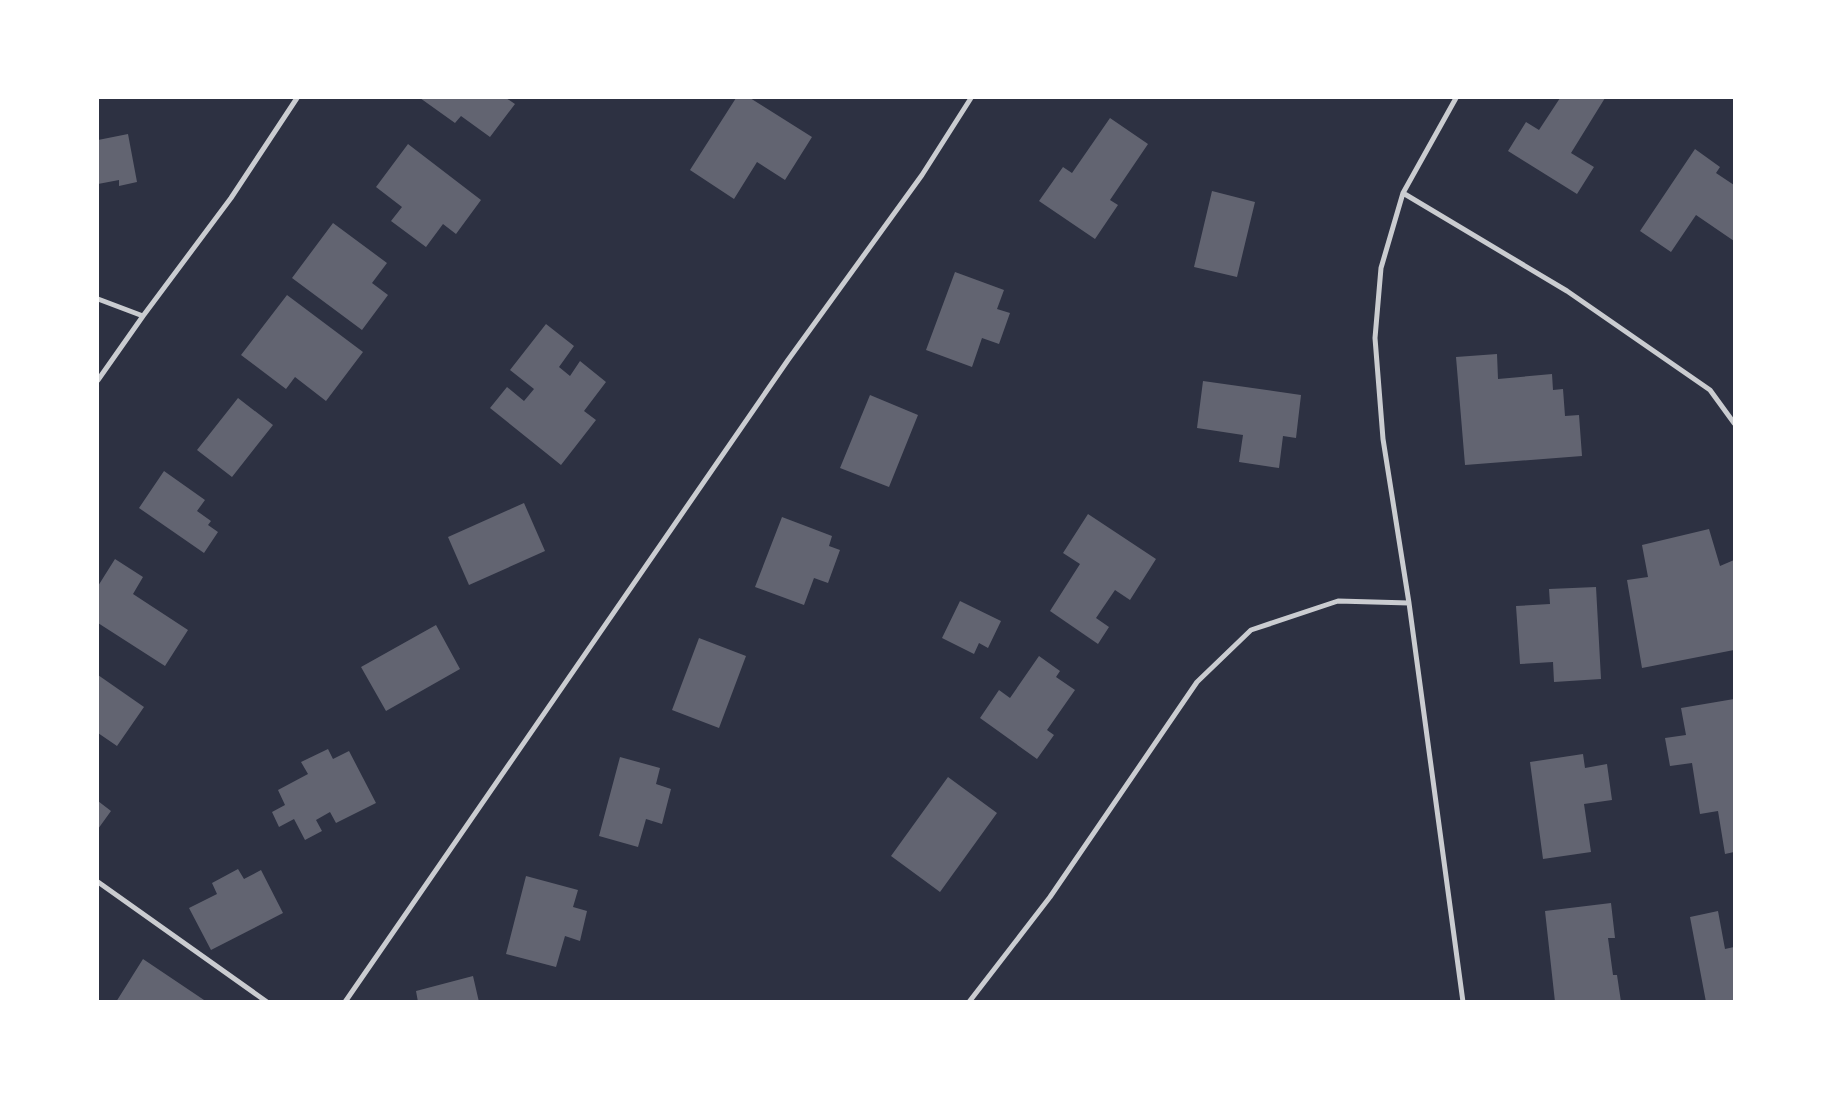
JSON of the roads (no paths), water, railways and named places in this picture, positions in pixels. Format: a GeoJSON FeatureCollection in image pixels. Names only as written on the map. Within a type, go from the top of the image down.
{"type":"FeatureCollection","features":[{"type":"Feature","properties":{"kind":"street"},"geometry":{"type":"LineString","coordinates":[[98,380],[142,316],[231,198],[297,98]]}},
{"type":"Feature","properties":{"kind":"street"},"geometry":{"type":"LineString","coordinates":[[345,1002],[788,360],[922,175],[972,98]]}},
{"type":"Feature","properties":{"kind":"street"},"geometry":{"type":"LineString","coordinates":[[1456,98],[1403,193],[1382,268],[1375,338],[1383,439],[1410,603],[1463,1002]]}},
{"type":"Feature","properties":{"kind":"street"},"geometry":{"type":"LineString","coordinates":[[1403,193],[1568,291],[1710,390],[1734,423]]}},
{"type":"Feature","properties":{"kind":"street"},"geometry":{"type":"LineString","coordinates":[[98,299],[142,316]]}},
{"type":"Feature","properties":{"kind":"street"},"geometry":{"type":"LineString","coordinates":[[969,1002],[1050,897],[1197,682],[1251,630],[1338,601],[1410,603]]}},
{"type":"Feature","properties":{"kind":"street"},"geometry":{"type":"LineString","coordinates":[[98,882],[267,1002]]}}]}
